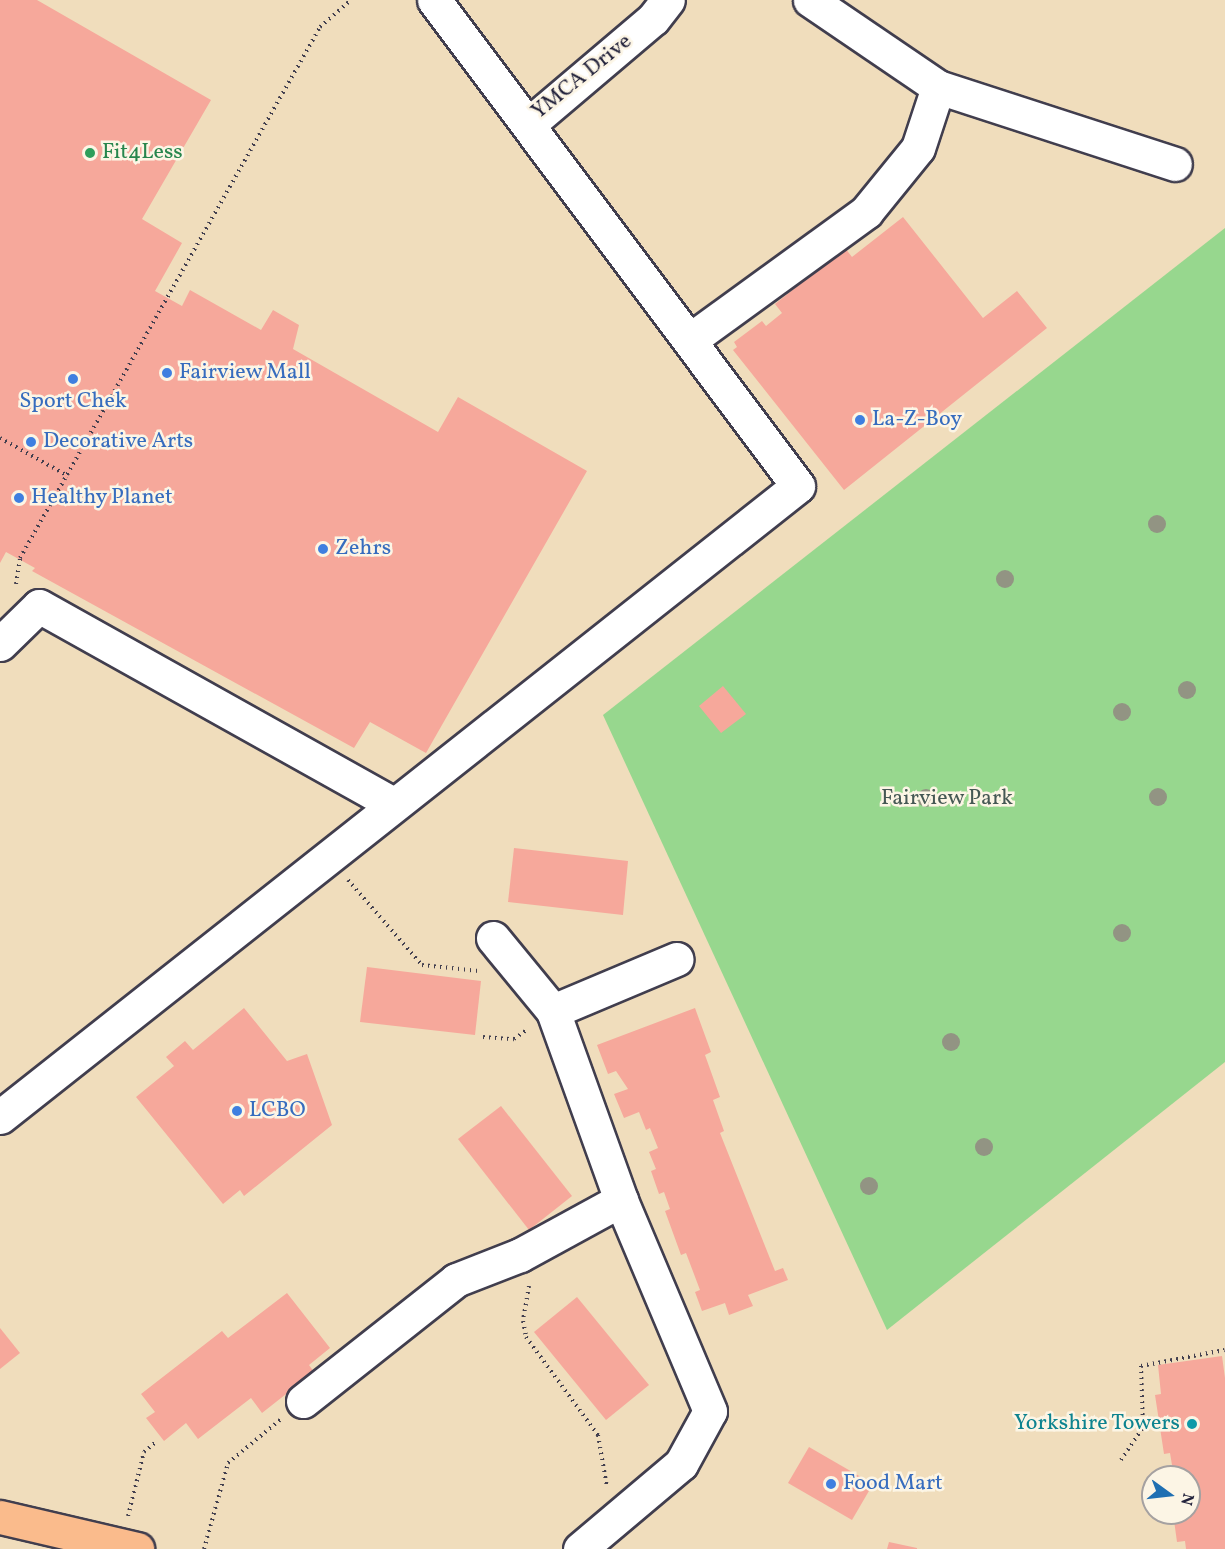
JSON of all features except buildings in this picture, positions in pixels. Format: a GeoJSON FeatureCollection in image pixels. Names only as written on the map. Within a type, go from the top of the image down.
{"type":"FeatureCollection","features":[{"type":"Feature","properties":{"kind":"main road"},"geometry":{"type":"LineString","coordinates":[[0,1517],[129,1547]]}},
{"type":"Feature","properties":{"kind":"street","name":"YMCA Drive"},"geometry":{"type":"LineString","coordinates":[[434,0],[529,124],[653,19],[668,0]]}},
{"type":"Feature","properties":{"kind":"street"},"geometry":{"type":"LineString","coordinates":[[810,0],[938,87],[1175,165]]}},
{"type":"Feature","properties":{"kind":"street"},"geometry":{"type":"LineString","coordinates":[[690,340],[866,212],[918,147],[938,87]]}},
{"type":"Feature","properties":{"kind":"street"},"geometry":{"type":"LineString","coordinates":[[0,1117],[327,856],[798,486],[529,124]]}},
{"type":"Feature","properties":{"kind":"street"},"geometry":{"type":"LineString","coordinates":[[4,638],[39,606],[393,804]]}},
{"type":"Feature","properties":{"kind":"street"},"geometry":{"type":"LineString","coordinates":[[494,939],[553,1011],[621,1200],[710,1411],[681,1464],[580,1549]]}},
{"type":"Feature","properties":{"kind":"street"},"geometry":{"type":"LineString","coordinates":[[553,1011],[677,959]]}},
{"type":"Feature","properties":{"kind":"street"},"geometry":{"type":"LineString","coordinates":[[303,1401],[456,1280],[534,1248],[621,1200]]}},
{"type":"Feature","properties":{"kind":"path"},"geometry":{"type":"LineString","coordinates":[[4,638],[20,558],[320,27],[351,0]]}},
{"type":"Feature","properties":{"kind":"path"},"geometry":{"type":"LineString","coordinates":[[0,438],[68,476]]}},
{"type":"Feature","properties":{"kind":"path"},"geometry":{"type":"LineString","coordinates":[[327,856],[422,964],[525,976]]}},
{"type":"Feature","properties":{"kind":"path"},"geometry":{"type":"LineString","coordinates":[[483,1037],[514,1039],[553,1011]]}},
{"type":"Feature","properties":{"kind":"path"},"geometry":{"type":"LineString","coordinates":[[534,1248],[523,1321],[526,1338],[598,1435],[611,1523]]}},
{"type":"Feature","properties":{"kind":"path"},"geometry":{"type":"LineString","coordinates":[[1121,1460],[1143,1427],[1141,1366],[1224,1350]]}},
{"type":"Feature","properties":{"kind":"path"},"geometry":{"type":"LineString","coordinates":[[204,1549],[228,1463],[303,1401]]}},
{"type":"Feature","properties":{"kind":"path"},"geometry":{"type":"LineString","coordinates":[[129,1547],[144,1452],[158,1441]]}},
{"type":"Feature","properties":{"kind":"green space","name":"Fairview Park"},"geometry":{"type":"Polygon","coordinates":[[[1225,228],[1225,1062],[887,1330],[603,715],[1225,228]]]}},
{"type":"Feature","properties":{"kind":"place","name":"Fit4Less"},"geometry":{"type":"Point","coordinates":[90,153]}},
{"type":"Feature","properties":{"kind":"place","name":"Fairview Mall"},"geometry":{"type":"Point","coordinates":[167,373]}},
{"type":"Feature","properties":{"kind":"place","name":"Sport Chek"},"geometry":{"type":"Point","coordinates":[73,379]}},
{"type":"Feature","properties":{"kind":"place","name":"La-Z-Boy"},"geometry":{"type":"Point","coordinates":[860,420]}},
{"type":"Feature","properties":{"kind":"place","name":"Decorative Arts"},"geometry":{"type":"Point","coordinates":[31,442]}},
{"type":"Feature","properties":{"kind":"place","name":"Healthy Planet"},"geometry":{"type":"Point","coordinates":[19,498]}},
{"type":"Feature","properties":{"kind":"place","name":"Zehrs"},"geometry":{"type":"Point","coordinates":[323,549]}},
{"type":"Feature","properties":{"kind":"place","name":"LCBO"},"geometry":{"type":"Point","coordinates":[237,1111]}},
{"type":"Feature","properties":{"kind":"place","name":"Yorkshire Towers"},"geometry":{"type":"Point","coordinates":[1192,1424]}},
{"type":"Feature","properties":{"kind":"place","name":"Food Mart"},"geometry":{"type":"Point","coordinates":[831,1484]}}]}
